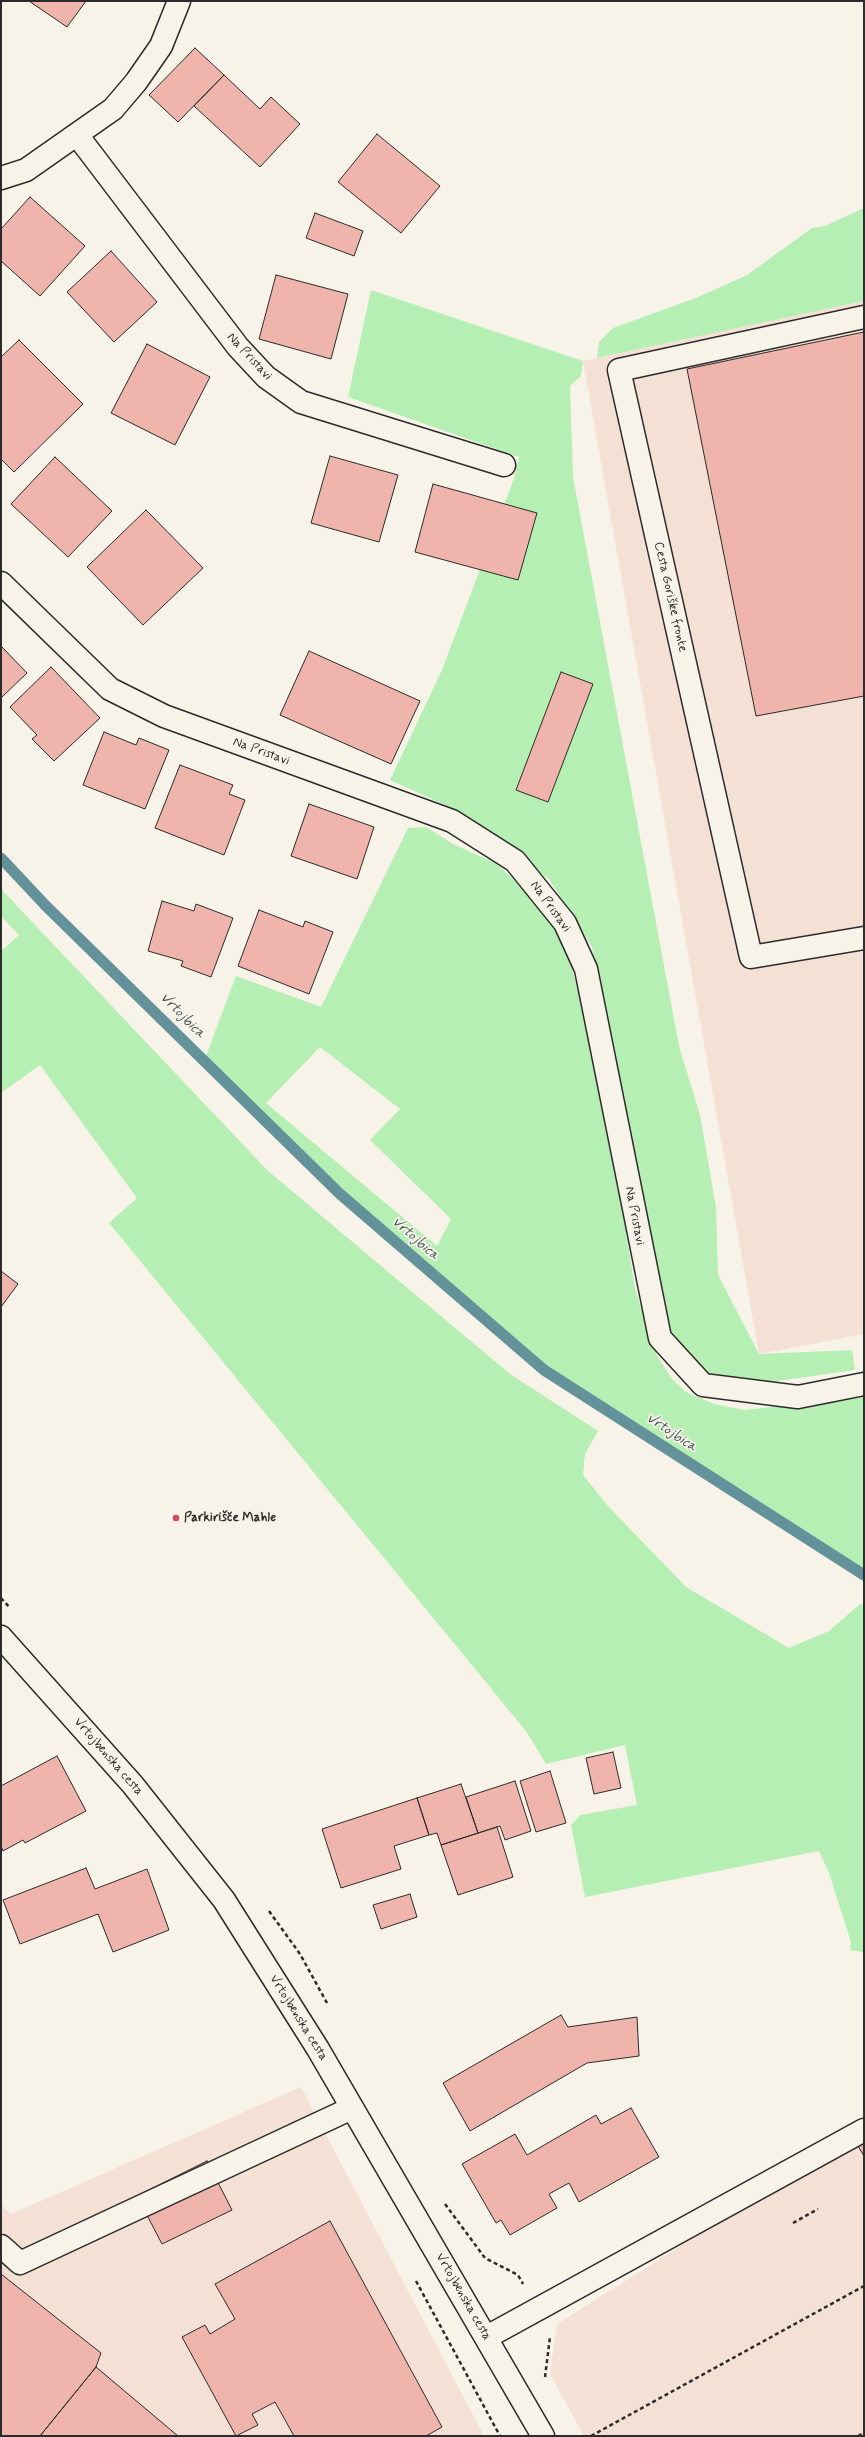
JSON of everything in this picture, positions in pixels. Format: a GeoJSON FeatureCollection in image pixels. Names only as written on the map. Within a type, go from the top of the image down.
{"type":"FeatureCollection","features":[{"type":"Feature","properties":{"kind":"street"},"geometry":{"type":"LineString","coordinates":[[1,178],[26,170],[113,109],[136,82],[161,46],[179,1]]}},
{"type":"Feature","properties":{"kind":"street","name":"Na Pristavi"},"geometry":{"type":"LineString","coordinates":[[77,135],[238,347],[266,377],[301,402],[504,465]]}},
{"type":"Feature","properties":{"kind":"street","name":"Cesta Goriške fronte"},"geometry":{"type":"LineString","coordinates":[[864,317],[619,370],[751,958],[864,938]]}},
{"type":"Feature","properties":{"kind":"street","name":"Na Pristavi"},"geometry":{"type":"LineString","coordinates":[[1,583],[110,689],[164,716],[452,821],[515,861],[565,923],[586,968],[660,1338],[703,1385],[798,1397],[864,1384]]}},
{"type":"Feature","properties":{"kind":"street","name":"Vrtojbenska cesta"},"geometry":{"type":"LineString","coordinates":[[1,1637],[133,1785],[224,1900],[352,2108],[487,2337],[543,2436]]}},
{"type":"Feature","properties":{"kind":"street"},"geometry":{"type":"LineString","coordinates":[[1,2246],[20,2263],[352,2108]]}},
{"type":"Feature","properties":{"kind":"street"},"geometry":{"type":"LineString","coordinates":[[487,2337],[864,2130]]}},
{"type":"Feature","properties":{"kind":"path"},"geometry":{"type":"LineString","coordinates":[[793,2223],[818,2208]]}},
{"type":"Feature","properties":{"kind":"path"},"geometry":{"type":"LineString","coordinates":[[414,2278],[500,2436]]}},
{"type":"Feature","properties":{"kind":"path"},"geometry":{"type":"LineString","coordinates":[[591,2436],[864,2286]]}},
{"type":"Feature","properties":{"kind":"path"},"geometry":{"type":"LineString","coordinates":[[545,2380],[550,2336]]}},
{"type":"Feature","properties":{"kind":"path"},"geometry":{"type":"LineString","coordinates":[[858,2436],[864,2433]]}},
{"type":"Feature","properties":{"kind":"shaded area"},"geometry":{"type":"Polygon","coordinates":[[[864,301],[864,1334],[759,1354],[583,361],[864,301]]]}},
{"type":"Feature","properties":{"kind":"shaded area"},"geometry":{"type":"Polygon","coordinates":[[[301,2087],[484,2436],[1,2436],[1,2205],[11,2214],[301,2087]]]}},
{"type":"Feature","properties":{"kind":"shaded area"},"geometry":{"type":"Polygon","coordinates":[[[864,2130],[864,2436],[584,2436],[550,2374],[557,2324],[864,2130]]]}},
{"type":"Feature","properties":{"kind":"green space"},"geometry":{"type":"Polygon","coordinates":[[[864,208],[864,301],[597,358],[599,342],[613,328],[696,298],[747,275],[812,228],[825,226],[864,208]]]}},
{"type":"Feature","properties":{"kind":"green space"},"geometry":{"type":"Polygon","coordinates":[[[371,290],[583,361],[581,376],[570,386],[573,477],[679,1046],[700,1115],[716,1207],[718,1275],[759,1354],[852,1350],[855,1370],[756,1384],[704,1372],[668,1338],[592,947],[549,879],[447,806],[390,780],[442,670],[514,479],[519,457],[348,397],[371,290]]]}},
{"type":"Feature","properties":{"kind":"green space"},"geometry":{"type":"Polygon","coordinates":[[[426,827],[453,844],[497,864],[543,907],[567,950],[579,995],[619,1188],[635,1289],[656,1354],[672,1379],[686,1392],[714,1404],[745,1410],[864,1397],[864,1577],[741,1498],[527,1354],[335,1193],[292,1153],[203,1064],[236,976],[321,1007],[408,828],[426,827]],[[320,1047],[266,1103],[437,1246],[451,1219],[370,1140],[400,1109],[320,1047]]]}},
{"type":"Feature","properties":{"kind":"green space"},"geometry":{"type":"Polygon","coordinates":[[[1,889],[268,1171],[510,1374],[598,1431],[585,1454],[583,1475],[608,1506],[686,1587],[789,1648],[829,1631],[860,1604],[864,1606],[864,1952],[850,1950],[851,1942],[829,1873],[819,1851],[585,1897],[571,1825],[580,1815],[637,1805],[625,1745],[546,1764],[526,1731],[109,1223],[137,1198],[40,1065],[1,1093],[1,951],[19,935],[1,916],[1,889]]]}},
{"type":"Feature","properties":{"kind":"building"},"geometry":{"type":"Polygon","coordinates":[[[29,1],[86,1],[67,27],[29,1]]]}},
{"type":"Feature","properties":{"kind":"building"},"geometry":{"type":"Polygon","coordinates":[[[195,48],[224,75],[178,122],[149,95],[195,48]]]}},
{"type":"Feature","properties":{"kind":"building"},"geometry":{"type":"Polygon","coordinates":[[[224,75],[260,109],[271,97],[300,124],[260,167],[194,106],[224,75]]]}},
{"type":"Feature","properties":{"kind":"building"},"geometry":{"type":"Polygon","coordinates":[[[377,134],[440,186],[401,233],[338,182],[377,134]]]}},
{"type":"Feature","properties":{"kind":"building"},"geometry":{"type":"Polygon","coordinates":[[[30,197],[85,246],[40,296],[1,261],[1,229],[30,197]]]}},
{"type":"Feature","properties":{"kind":"building"},"geometry":{"type":"Polygon","coordinates":[[[315,213],[363,231],[354,256],[306,238],[315,213]]]}},
{"type":"Feature","properties":{"kind":"building"},"geometry":{"type":"Polygon","coordinates":[[[111,251],[157,302],[114,342],[67,292],[111,251]]]}},
{"type":"Feature","properties":{"kind":"building"},"geometry":{"type":"Polygon","coordinates":[[[276,275],[348,294],[331,359],[259,339],[276,275]]]}},
{"type":"Feature","properties":{"kind":"building"},"geometry":{"type":"Polygon","coordinates":[[[864,332],[864,696],[756,716],[687,369],[864,332]]]}},
{"type":"Feature","properties":{"kind":"building"},"geometry":{"type":"Polygon","coordinates":[[[19,340],[83,404],[14,472],[1,459],[1,357],[19,340]]]}},
{"type":"Feature","properties":{"kind":"building"},"geometry":{"type":"Polygon","coordinates":[[[147,344],[210,377],[175,445],[111,413],[147,344]]]}},
{"type":"Feature","properties":{"kind":"building"},"geometry":{"type":"Polygon","coordinates":[[[330,456],[398,475],[379,542],[311,523],[330,456]]]}},
{"type":"Feature","properties":{"kind":"building"},"geometry":{"type":"Polygon","coordinates":[[[55,457],[112,511],[68,557],[11,504],[55,457]]]}},
{"type":"Feature","properties":{"kind":"building"},"geometry":{"type":"Polygon","coordinates":[[[433,484],[537,513],[518,580],[415,552],[433,484]]]}},
{"type":"Feature","properties":{"kind":"building"},"geometry":{"type":"Polygon","coordinates":[[[146,510],[203,568],[143,625],[87,567],[146,510]]]}},
{"type":"Feature","properties":{"kind":"building"},"geometry":{"type":"Polygon","coordinates":[[[1,646],[27,673],[1,698],[1,646]]]}},
{"type":"Feature","properties":{"kind":"building"},"geometry":{"type":"Polygon","coordinates":[[[309,651],[420,701],[391,764],[280,715],[309,651]]]}},
{"type":"Feature","properties":{"kind":"building"},"geometry":{"type":"Polygon","coordinates":[[[51,667],[100,718],[54,761],[32,739],[37,735],[10,707],[51,667]]]}},
{"type":"Feature","properties":{"kind":"building"},"geometry":{"type":"Polygon","coordinates":[[[561,672],[593,684],[548,802],[516,790],[561,672]]]}},
{"type":"Feature","properties":{"kind":"building"},"geometry":{"type":"Polygon","coordinates":[[[104,732],[136,745],[139,738],[169,750],[145,809],[83,785],[104,732]]]}},
{"type":"Feature","properties":{"kind":"building"},"geometry":{"type":"Polygon","coordinates":[[[180,765],[233,785],[229,794],[245,800],[224,855],[155,828],[180,765]]]}},
{"type":"Feature","properties":{"kind":"building"},"geometry":{"type":"Polygon","coordinates":[[[309,804],[374,827],[357,879],[291,856],[309,804]]]}},
{"type":"Feature","properties":{"kind":"building"},"geometry":{"type":"Polygon","coordinates":[[[162,901],[194,911],[196,904],[233,918],[211,977],[181,966],[183,961],[148,951],[162,901]]]}},
{"type":"Feature","properties":{"kind":"building"},"geometry":{"type":"Polygon","coordinates":[[[259,910],[303,927],[305,921],[333,932],[309,994],[238,966],[259,910]]]}},
{"type":"Feature","properties":{"kind":"building"},"geometry":{"type":"Polygon","coordinates":[[[1,1271],[18,1284],[1,1307],[1,1271]]]}},
{"type":"Feature","properties":{"kind":"building"},"geometry":{"type":"Polygon","coordinates":[[[613,1752],[621,1788],[594,1794],[586,1758],[613,1752]]]}},
{"type":"Feature","properties":{"kind":"building"},"geometry":{"type":"Polygon","coordinates":[[[57,1756],[86,1811],[25,1843],[23,1840],[3,1851],[1,1846],[1,1786],[57,1756]]]}},
{"type":"Feature","properties":{"kind":"building"},"geometry":{"type":"Polygon","coordinates":[[[550,1771],[566,1823],[536,1832],[520,1781],[550,1771]]]}},
{"type":"Feature","properties":{"kind":"building"},"geometry":{"type":"Polygon","coordinates":[[[515,1781],[531,1831],[505,1840],[500,1826],[478,1833],[466,1797],[515,1781]]]}},
{"type":"Feature","properties":{"kind":"building"},"geometry":{"type":"Polygon","coordinates":[[[461,1784],[478,1833],[441,1845],[437,1833],[429,1835],[417,1798],[461,1784]]]}},
{"type":"Feature","properties":{"kind":"building"},"geometry":{"type":"Polygon","coordinates":[[[417,1798],[429,1835],[394,1846],[401,1869],[341,1888],[322,1829],[417,1798]]]}},
{"type":"Feature","properties":{"kind":"building"},"geometry":{"type":"Polygon","coordinates":[[[497,1827],[513,1877],[458,1895],[441,1845],[497,1827]]]}},
{"type":"Feature","properties":{"kind":"building"},"geometry":{"type":"Polygon","coordinates":[[[86,1868],[95,1889],[147,1869],[169,1930],[113,1952],[98,1914],[20,1944],[3,1900],[86,1868]]]}},
{"type":"Feature","properties":{"kind":"building"},"geometry":{"type":"Polygon","coordinates":[[[410,1894],[417,1917],[381,1929],[373,1905],[410,1894]]]}},
{"type":"Feature","properties":{"kind":"building"},"geometry":{"type":"Polygon","coordinates":[[[561,2015],[568,2027],[637,2017],[639,2056],[587,2063],[470,2131],[443,2083],[561,2015]]]}},
{"type":"Feature","properties":{"kind":"building"},"geometry":{"type":"Polygon","coordinates":[[[631,2108],[659,2157],[579,2202],[569,2183],[549,2194],[557,2208],[510,2235],[501,2220],[496,2223],[462,2164],[515,2134],[527,2155],[596,2115],[601,2124],[631,2108]]]}},
{"type":"Feature","properties":{"kind":"building"},"geometry":{"type":"Polygon","coordinates":[[[864,2143],[864,2156],[858,2146],[864,2143]]]}},
{"type":"Feature","properties":{"kind":"building"},"geometry":{"type":"Polygon","coordinates":[[[207,2161],[232,2210],[162,2244],[137,2196],[207,2161]]]}},
{"type":"Feature","properties":{"kind":"building"},"geometry":{"type":"Polygon","coordinates":[[[330,2221],[442,2427],[426,2436],[294,2436],[275,2402],[252,2414],[258,2425],[236,2436],[182,2337],[205,2325],[210,2334],[235,2319],[215,2284],[330,2221]]]}},
{"type":"Feature","properties":{"kind":"building"},"geometry":{"type":"Polygon","coordinates":[[[1,2274],[101,2353],[96,2367],[40,2436],[1,2436],[1,2274]]]}},
{"type":"Feature","properties":{"kind":"building"},"geometry":{"type":"Polygon","coordinates":[[[96,2367],[178,2436],[40,2436],[96,2367]]]}},
{"type":"Feature","properties":{"kind":"waterway","name":"Vrtojbica"},"geometry":{"type":"LineString","coordinates":[[1,858],[46,906],[340,1194],[544,1370],[864,1575]]}},
{"type":"Feature","properties":{"kind":"place","name":"Parkirišče Mahle"},"geometry":{"type":"Point","coordinates":[176,1518]}}]}
